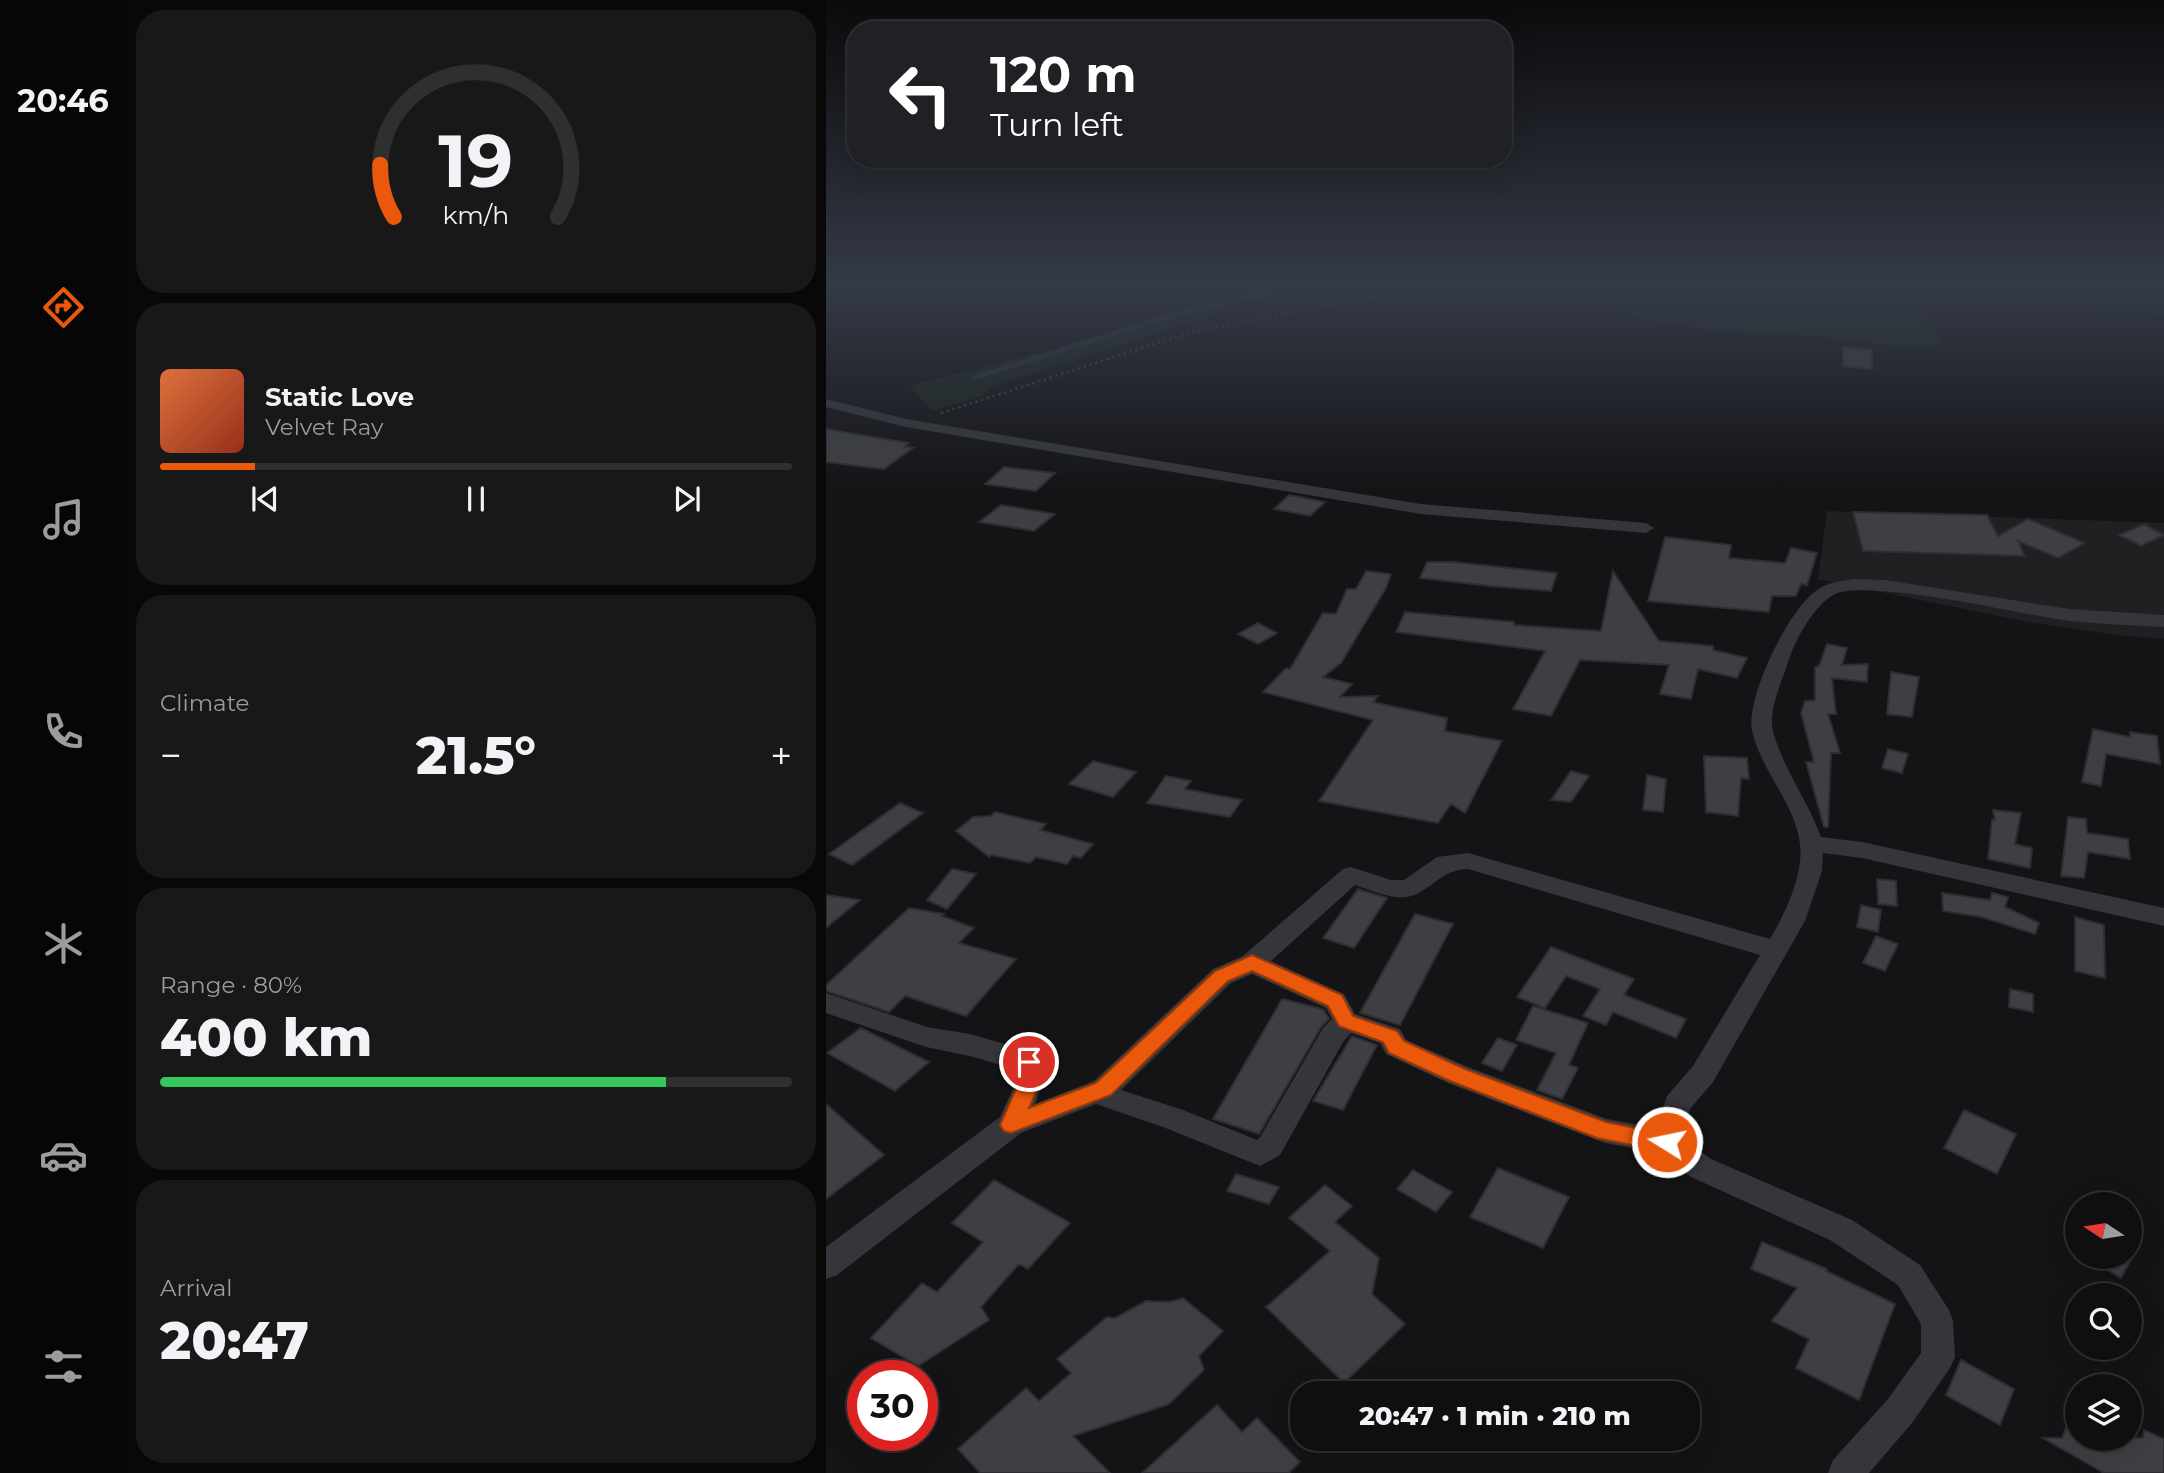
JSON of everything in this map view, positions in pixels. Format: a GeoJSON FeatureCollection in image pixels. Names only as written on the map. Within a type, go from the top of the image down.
{"type":"FeatureCollection","features":[{"type":"Feature","properties":{"kind":"street"},"geometry":{"type":"LineString","coordinates":[[826,403],[905,423],[1421,509],[1646,528]]}},
{"type":"Feature","properties":{"kind":"street"},"geometry":{"type":"LineString","coordinates":[[1667,1142],[1677,1104],[1703,1074],[1793,921],[1810,871],[1812,844],[1801,812],[1773,758],[1762,729],[1763,710],[1781,652],[1800,618],[1827,591],[1853,584],[1885,584],[2069,615],[2164,621]]}},
{"type":"Feature","properties":{"kind":"street"},"geometry":{"type":"LineString","coordinates":[[1812,844],[1862,850],[2164,917]]}},
{"type":"Feature","properties":{"kind":"street"},"geometry":{"type":"LineString","coordinates":[[826,1265],[1011,1125],[1097,1093],[1222,976],[1252,962],[1351,875],[1390,888],[1409,888],[1445,863],[1468,861],[1776,950]]}},
{"type":"Feature","properties":{"kind":"street"},"geometry":{"type":"LineString","coordinates":[[1252,962],[1335,1001],[1346,1021],[1390,1036],[1396,1047],[1458,1075],[1605,1131],[1667,1142],[1701,1168],[1841,1230],[1909,1275],[1937,1321],[1938,1357],[1900,1411],[1846,1473]]}},
{"type":"Feature","properties":{"kind":"street"},"geometry":{"type":"LineString","coordinates":[[826,1003],[926,1037],[970,1045],[1029,1062],[1027,1089],[1011,1125]]}},
{"type":"Feature","properties":{"kind":"street"},"geometry":{"type":"LineString","coordinates":[[1097,1093],[1173,1118],[1260,1154],[1270,1146],[1332,1035],[1346,1021]]}},
{"type":"Feature","properties":{"kind":"path"},"geometry":{"type":"LineString","coordinates":[[905,423],[998,397],[1126,353]]}},
{"type":"Feature","properties":{"kind":"shaded area"},"geometry":{"type":"Polygon","coordinates":[[[1040,353],[1096,353],[991,387],[982,396],[932,411],[909,386],[1040,353]]]}},
{"type":"Feature","properties":{"kind":"shaded area"},"geometry":{"type":"Polygon","coordinates":[[[1827,511],[2164,523],[2164,639],[2028,622],[1818,579],[1827,511]]]}},
{"type":"Feature","properties":{"kind":"building"},"geometry":{"type":"Polygon","coordinates":[[[1843,353],[1872,353],[1872,369],[1843,366],[1843,353]]]}},
{"type":"Feature","properties":{"kind":"building"},"geometry":{"type":"Polygon","coordinates":[[[826,429],[908,443],[905,447],[913,448],[884,469],[826,462],[826,429]]]}},
{"type":"Feature","properties":{"kind":"building"},"geometry":{"type":"Polygon","coordinates":[[[1004,467],[1055,473],[1036,491],[985,484],[1004,467]]]}},
{"type":"Feature","properties":{"kind":"building"},"geometry":{"type":"Polygon","coordinates":[[[1289,495],[1325,502],[1310,516],[1274,509],[1289,495]]]}},
{"type":"Feature","properties":{"kind":"building"},"geometry":{"type":"Polygon","coordinates":[[[1001,505],[1055,514],[1034,531],[979,522],[1001,505]]]}},
{"type":"Feature","properties":{"kind":"building"},"geometry":{"type":"Polygon","coordinates":[[[1853,512],[1987,515],[1998,536],[2028,519],[2085,543],[2058,558],[2018,541],[2025,556],[1863,551],[1853,512]]]}},
{"type":"Feature","properties":{"kind":"building"},"geometry":{"type":"Polygon","coordinates":[[[2144,524],[2164,535],[2141,546],[2119,535],[2144,524]]]}},
{"type":"Feature","properties":{"kind":"building"},"geometry":{"type":"Polygon","coordinates":[[[1665,537],[1731,545],[1729,558],[1785,563],[1791,548],[1817,553],[1807,585],[1801,584],[1796,596],[1772,596],[1769,612],[1648,601],[1665,537]]]}},
{"type":"Feature","properties":{"kind":"building"},"geometry":{"type":"Polygon","coordinates":[[[1427,562],[1453,562],[1557,573],[1551,591],[1490,586],[1420,578],[1427,562]]]}},
{"type":"Feature","properties":{"kind":"building"},"geometry":{"type":"Polygon","coordinates":[[[1366,571],[1391,574],[1386,588],[1341,663],[1323,677],[1352,684],[1340,697],[1378,696],[1373,702],[1447,718],[1445,731],[1502,741],[1465,813],[1451,804],[1438,823],[1319,801],[1373,720],[1263,692],[1286,668],[1290,669],[1323,613],[1336,614],[1347,589],[1356,589],[1366,571]]]}},
{"type":"Feature","properties":{"kind":"building"},"geometry":{"type":"Polygon","coordinates":[[[1613,571],[1659,641],[1713,646],[1713,650],[1747,658],[1737,678],[1698,669],[1691,699],[1660,694],[1669,665],[1580,660],[1551,716],[1513,709],[1545,651],[1396,632],[1405,612],[1514,622],[1514,625],[1601,631],[1613,571]]]}},
{"type":"Feature","properties":{"kind":"building"},"geometry":{"type":"Polygon","coordinates":[[[1258,623],[1277,633],[1258,644],[1238,634],[1258,623]]]}},
{"type":"Feature","properties":{"kind":"building"},"geometry":{"type":"Polygon","coordinates":[[[1827,644],[1847,648],[1842,665],[1868,664],[1867,682],[1832,678],[1836,714],[1828,714],[1840,753],[1831,753],[1828,827],[1824,827],[1806,762],[1814,762],[1801,713],[1805,701],[1815,700],[1815,667],[1819,666],[1827,644]]]}},
{"type":"Feature","properties":{"kind":"building"},"geometry":{"type":"Polygon","coordinates":[[[1891,672],[1919,677],[1912,717],[1887,714],[1891,672]]]}},
{"type":"Feature","properties":{"kind":"building"},"geometry":{"type":"Polygon","coordinates":[[[2093,729],[2130,737],[2130,732],[2157,736],[2160,764],[2106,754],[2101,786],[2082,782],[2093,729]]]}},
{"type":"Feature","properties":{"kind":"building"},"geometry":{"type":"Polygon","coordinates":[[[1888,749],[1908,754],[1902,773],[1882,768],[1888,749]]]}},
{"type":"Feature","properties":{"kind":"building"},"geometry":{"type":"Polygon","coordinates":[[[1704,756],[1747,758],[1749,779],[1741,778],[1738,816],[1706,812],[1704,756]]]}},
{"type":"Feature","properties":{"kind":"building"},"geometry":{"type":"Polygon","coordinates":[[[1093,761],[1136,772],[1113,797],[1069,784],[1093,761]]]}},
{"type":"Feature","properties":{"kind":"building"},"geometry":{"type":"Polygon","coordinates":[[[1571,771],[1589,776],[1571,802],[1551,800],[1571,771]]]}},
{"type":"Feature","properties":{"kind":"building"},"geometry":{"type":"Polygon","coordinates":[[[1647,775],[1666,779],[1663,812],[1643,810],[1647,775]]]}},
{"type":"Feature","properties":{"kind":"building"},"geometry":{"type":"Polygon","coordinates":[[[1166,776],[1191,781],[1185,789],[1242,800],[1230,817],[1147,803],[1166,776]]]}},
{"type":"Feature","properties":{"kind":"building"},"geometry":{"type":"Polygon","coordinates":[[[900,803],[923,813],[852,865],[829,854],[900,803]]]}},
{"type":"Feature","properties":{"kind":"building"},"geometry":{"type":"Polygon","coordinates":[[[1993,810],[2021,813],[2015,844],[2032,848],[2030,868],[1988,859],[1992,820],[1995,820],[1993,810]]]}},
{"type":"Feature","properties":{"kind":"building"},"geometry":{"type":"Polygon","coordinates":[[[995,812],[1046,824],[1040,830],[1093,844],[1081,858],[1073,856],[1067,864],[1036,857],[1030,863],[991,855],[989,857],[956,831],[973,817],[991,816],[995,812]]]}},
{"type":"Feature","properties":{"kind":"building"},"geometry":{"type":"Polygon","coordinates":[[[2068,817],[2086,819],[2087,833],[2128,839],[2130,859],[2088,852],[2084,878],[2061,876],[2068,817]]]}},
{"type":"Feature","properties":{"kind":"building"},"geometry":{"type":"Polygon","coordinates":[[[952,869],[976,874],[947,909],[927,900],[952,869]]]}},
{"type":"Feature","properties":{"kind":"building"},"geometry":{"type":"Polygon","coordinates":[[[1877,879],[1896,881],[1897,906],[1878,904],[1877,879]]]}},
{"type":"Feature","properties":{"kind":"building"},"geometry":{"type":"Polygon","coordinates":[[[1358,889],[1387,898],[1354,948],[1323,938],[1358,889]]]}},
{"type":"Feature","properties":{"kind":"building"},"geometry":{"type":"Polygon","coordinates":[[[1942,893],[1990,900],[1992,893],[2008,897],[2005,907],[2039,923],[2035,934],[1982,917],[1943,911],[1942,893]]]}},
{"type":"Feature","properties":{"kind":"building"},"geometry":{"type":"Polygon","coordinates":[[[826,895],[840,897],[860,900],[826,928],[826,895]]]}},
{"type":"Feature","properties":{"kind":"building"},"geometry":{"type":"Polygon","coordinates":[[[1861,905],[1881,910],[1878,932],[1857,927],[1861,905]]]}},
{"type":"Feature","properties":{"kind":"building"},"geometry":{"type":"Polygon","coordinates":[[[909,908],[944,914],[942,916],[974,928],[959,943],[1016,959],[966,1016],[905,996],[889,1012],[826,991],[826,985],[909,908]]]}},
{"type":"Feature","properties":{"kind":"building"},"geometry":{"type":"Polygon","coordinates":[[[1415,914],[1453,924],[1400,1025],[1360,1013],[1415,914]]]}},
{"type":"Feature","properties":{"kind":"building"},"geometry":{"type":"Polygon","coordinates":[[[2075,917],[2104,925],[2105,978],[2075,971],[2075,917]]]}},
{"type":"Feature","properties":{"kind":"building"},"geometry":{"type":"Polygon","coordinates":[[[1876,936],[1898,944],[1885,971],[1863,963],[1876,936]]]}},
{"type":"Feature","properties":{"kind":"building"},"geometry":{"type":"Polygon","coordinates":[[[1551,947],[1634,979],[1624,995],[1686,1019],[1676,1038],[1613,1012],[1606,1025],[1583,1016],[1600,989],[1566,976],[1545,1008],[1517,997],[1551,947]]]}},
{"type":"Feature","properties":{"kind":"building"},"geometry":{"type":"Polygon","coordinates":[[[2010,989],[2033,994],[2033,1012],[2009,1007],[2010,989]]]}},
{"type":"Feature","properties":{"kind":"building"},"geometry":{"type":"Polygon","coordinates":[[[1282,999],[1324,1010],[1329,1019],[1321,1027],[1259,1134],[1213,1119],[1282,999]]]}},
{"type":"Feature","properties":{"kind":"building"},"geometry":{"type":"Polygon","coordinates":[[[1533,1006],[1588,1023],[1569,1065],[1578,1068],[1562,1099],[1537,1090],[1556,1053],[1516,1040],[1533,1006]]]}},
{"type":"Feature","properties":{"kind":"building"},"geometry":{"type":"Polygon","coordinates":[[[861,1028],[929,1062],[895,1091],[827,1053],[861,1028]]]}},
{"type":"Feature","properties":{"kind":"building"},"geometry":{"type":"Polygon","coordinates":[[[1352,1036],[1377,1045],[1343,1110],[1313,1101],[1352,1036]]]}},
{"type":"Feature","properties":{"kind":"building"},"geometry":{"type":"Polygon","coordinates":[[[1498,1038],[1517,1045],[1502,1071],[1482,1063],[1498,1038]]]}},
{"type":"Feature","properties":{"kind":"building"},"geometry":{"type":"Polygon","coordinates":[[[826,1104],[884,1155],[826,1199],[826,1104]]]}},
{"type":"Feature","properties":{"kind":"building"},"geometry":{"type":"Polygon","coordinates":[[[1964,1110],[2016,1134],[1997,1174],[1944,1148],[1964,1110]]]}},
{"type":"Feature","properties":{"kind":"building"},"geometry":{"type":"Polygon","coordinates":[[[1498,1168],[1569,1197],[1543,1248],[1470,1217],[1498,1168]]]}},
{"type":"Feature","properties":{"kind":"building"},"geometry":{"type":"Polygon","coordinates":[[[1413,1170],[1452,1192],[1436,1212],[1397,1189],[1413,1170]]]}},
{"type":"Feature","properties":{"kind":"building"},"geometry":{"type":"Polygon","coordinates":[[[1236,1174],[1279,1187],[1269,1204],[1227,1191],[1236,1174]]]}},
{"type":"Feature","properties":{"kind":"building"},"geometry":{"type":"Polygon","coordinates":[[[994,1180],[1070,1223],[1028,1269],[1019,1264],[981,1307],[989,1320],[927,1360],[908,1360],[871,1338],[922,1283],[937,1292],[983,1242],[952,1223],[994,1180]]]}},
{"type":"Feature","properties":{"kind":"building"},"geometry":{"type":"Polygon","coordinates":[[[1325,1185],[1352,1206],[1335,1222],[1379,1258],[1372,1294],[1405,1324],[1346,1381],[1342,1381],[1266,1307],[1330,1251],[1289,1218],[1325,1185]]]}},
{"type":"Feature","properties":{"kind":"building"},"geometry":{"type":"Polygon","coordinates":[[[1762,1242],[1827,1269],[1826,1271],[1895,1304],[1859,1400],[1796,1368],[1809,1339],[1772,1321],[1797,1288],[1751,1269],[1762,1242]]]}},
{"type":"Feature","properties":{"kind":"building"},"geometry":{"type":"Polygon","coordinates":[[[2106,1269],[2126,1269],[2121,1278],[2106,1269]]]}},
{"type":"Feature","properties":{"kind":"building"},"geometry":{"type":"Polygon","coordinates":[[[1183,1298],[1223,1331],[1199,1356],[1204,1370],[1169,1404],[1073,1436],[1110,1473],[980,1473],[958,1449],[1026,1388],[1039,1401],[1071,1373],[1057,1359],[1107,1317],[1115,1318],[1146,1301],[1169,1302],[1183,1298]]]}},
{"type":"Feature","properties":{"kind":"building"},"geometry":{"type":"Polygon","coordinates":[[[1961,1360],[2014,1389],[2000,1425],[1946,1395],[1961,1360]]]}},
{"type":"Feature","properties":{"kind":"building"},"geometry":{"type":"Polygon","coordinates":[[[1217,1405],[1242,1432],[1257,1418],[1300,1462],[1289,1473],[1142,1473],[1217,1405]]]}},
{"type":"Feature","properties":{"kind":"building"},"geometry":{"type":"Polygon","coordinates":[[[2065,1430],[2065,1451],[2043,1438],[2062,1438],[2065,1430]]]}},
{"type":"Feature","properties":{"kind":"building"},"geometry":{"type":"Polygon","coordinates":[[[2144,1430],[2164,1439],[2164,1473],[2104,1473],[2066,1451],[2142,1451],[2144,1430]]]}},
{"type":"Feature","properties":{"kind":"waterway"},"geometry":{"type":"LineString","coordinates":[[976,377],[1053,353]]}},
{"type":"Feature","properties":{"kind":"route"},"geometry":{"type":"LineString","coordinates":[[1029,1062],[1027,1089],[1011,1125],[1104,1089],[1222,976],[1252,962],[1335,1001],[1346,1021],[1390,1036],[1396,1047],[1458,1075],[1605,1131],[1667,1142]]}}]}
